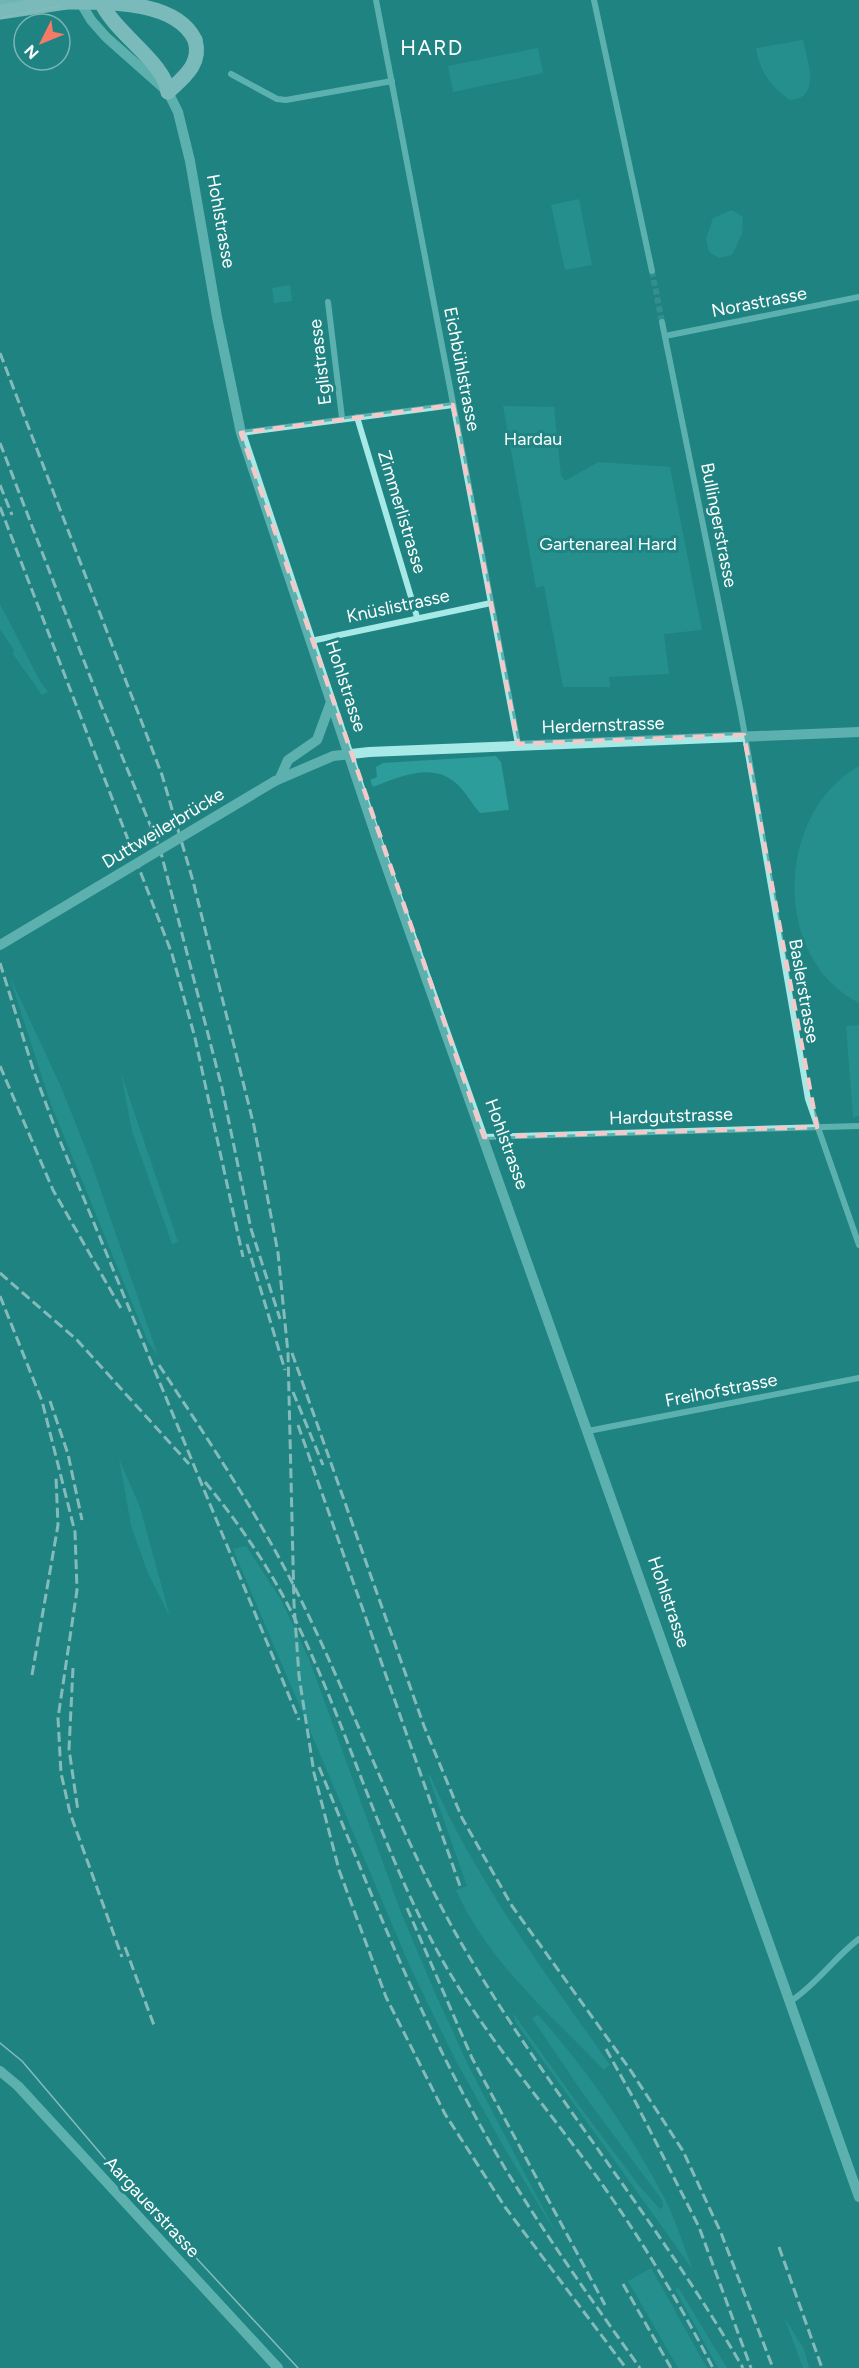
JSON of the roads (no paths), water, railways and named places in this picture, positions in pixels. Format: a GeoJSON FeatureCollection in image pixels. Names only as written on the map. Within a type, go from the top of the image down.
{"type":"FeatureCollection","features":[{"type":"Feature","properties":{"kind":"main road"},"geometry":{"type":"LineString","coordinates":[[0,4],[25,0]]}},
{"type":"Feature","properties":{"kind":"main road","name":"Hohlstrasse"},"geometry":{"type":"LineString","coordinates":[[100,0],[112,21],[163,76],[168,92]]}},
{"type":"Feature","properties":{"kind":"main road"},"geometry":{"type":"LineString","coordinates":[[0,12],[74,1],[125,2],[157,8],[181,20],[195,40],[194,66],[168,92]]}},
{"type":"Feature","properties":{"kind":"street","name":"Eichbühlstrasse"},"geometry":{"type":"LineString","coordinates":[[376,0],[518,744]]}},
{"type":"Feature","properties":{"kind":"street"},"geometry":{"type":"LineString","coordinates":[[594,0],[652,271]]}},
{"type":"Feature","properties":{"kind":"street","name":"Hohlstrasse"},"geometry":{"type":"LineString","coordinates":[[74,1],[106,37],[168,92],[182,122],[217,317],[241,433],[348,754],[859,2197]]}},
{"type":"Feature","properties":{"kind":"street"},"geometry":{"type":"LineString","coordinates":[[231,74],[282,100],[392,81]]}},
{"type":"Feature","properties":{"kind":"street","name":"Norastrasse"},"geometry":{"type":"LineString","coordinates":[[665,336],[859,297]]}},
{"type":"Feature","properties":{"kind":"street","name":"Eglistrasse"},"geometry":{"type":"LineString","coordinates":[[328,302],[342,418]]}},
{"type":"Feature","properties":{"kind":"street","name":"Bullingerstrasse"},"geometry":{"type":"LineString","coordinates":[[662,322],[744,735]]}},
{"type":"Feature","properties":{"kind":"street","name":"Eglistrasse"},"geometry":{"type":"LineString","coordinates":[[241,433],[453,405]]}},
{"type":"Feature","properties":{"kind":"street","name":"Zimmerlistrasse"},"geometry":{"type":"LineString","coordinates":[[357,417],[417,617]]}},
{"type":"Feature","properties":{"kind":"street","name":"Knüslistrasse"},"geometry":{"type":"LineString","coordinates":[[311,641],[491,603]]}},
{"type":"Feature","properties":{"kind":"street"},"geometry":{"type":"LineString","coordinates":[[278,779],[288,760],[317,740],[331,702]]}},
{"type":"Feature","properties":{"kind":"street","name":"Herdernstrasse"},"geometry":{"type":"LineString","coordinates":[[348,754],[518,744],[859,732]]}},
{"type":"Feature","properties":{"kind":"street","name":"Baslerstrasse"},"geometry":{"type":"LineString","coordinates":[[744,735],[808,1099],[859,1245]]}},
{"type":"Feature","properties":{"kind":"street","name":"Duttweilerbrücke"},"geometry":{"type":"LineString","coordinates":[[0,945],[278,779],[333,756],[348,754]]}},
{"type":"Feature","properties":{"kind":"street","name":"Hardgutstrasse"},"geometry":{"type":"LineString","coordinates":[[484,1137],[859,1126]]}},
{"type":"Feature","properties":{"kind":"street","name":"Freihofstrasse"},"geometry":{"type":"LineString","coordinates":[[588,1431],[859,1378]]}},
{"type":"Feature","properties":{"kind":"street"},"geometry":{"type":"LineString","coordinates":[[791,2001],[808,1990],[845,1950],[859,1939]]}},
{"type":"Feature","properties":{"kind":"street","name":"Aargauerstrasse"},"geometry":{"type":"LineString","coordinates":[[0,2071],[18,2086],[278,2368]]}},
{"type":"Feature","properties":{"kind":"tunnel"},"geometry":{"type":"LineString","coordinates":[[652,271],[662,322]]}},
{"type":"Feature","properties":{"kind":"tram line"},"geometry":{"type":"LineString","coordinates":[[0,18],[90,0]]}},
{"type":"Feature","properties":{"kind":"tram line"},"geometry":{"type":"LineString","coordinates":[[0,2043],[22,2061],[112,2167],[298,2368]]}},
{"type":"Feature","properties":{"kind":"railway"},"geometry":{"type":"LineString","coordinates":[[0,353],[162,775],[193,881],[254,1126],[278,1253],[288,1353],[294,1604],[299,1676],[314,1773],[339,1870],[386,1997],[445,2114],[505,2207],[626,2368]]}},
{"type":"Feature","properties":{"kind":"railway"},"geometry":{"type":"LineString","coordinates":[[0,443],[101,705],[160,849],[222,1088],[251,1229],[280,1319]]}},
{"type":"Feature","properties":{"kind":"railway"},"geometry":{"type":"LineString","coordinates":[[0,485],[12,515]]}},
{"type":"Feature","properties":{"kind":"railway"},"geometry":{"type":"LineString","coordinates":[[0,507],[172,954],[195,1038],[243,1257]]}},
{"type":"Feature","properties":{"kind":"railway"},"geometry":{"type":"LineString","coordinates":[[0,963],[33,1069],[58,1136],[299,1720]]}},
{"type":"Feature","properties":{"kind":"railway"},"geometry":{"type":"LineString","coordinates":[[0,1066],[53,1190],[122,1310]]}},
{"type":"Feature","properties":{"kind":"railway"},"geometry":{"type":"LineString","coordinates":[[247,1244],[285,1370]]}},
{"type":"Feature","properties":{"kind":"railway"},"geometry":{"type":"LineString","coordinates":[[0,1273],[77,1340],[189,1464]]}},
{"type":"Feature","properties":{"kind":"railway"},"geometry":{"type":"LineString","coordinates":[[0,1296],[42,1401],[75,1532],[77,1590],[58,1718],[61,1773],[70,1813],[122,1957]]}},
{"type":"Feature","properties":{"kind":"railway"},"geometry":{"type":"LineString","coordinates":[[292,1353],[424,1726],[462,1818],[512,1906],[629,2068],[683,2151],[721,2233],[773,2368]]}},
{"type":"Feature","properties":{"kind":"railway"},"geometry":{"type":"LineString","coordinates":[[159,1365],[233,1480],[285,1569],[321,1642],[414,1852],[456,1934],[489,1990],[674,2258],[743,2368]]}},
{"type":"Feature","properties":{"kind":"railway"},"geometry":{"type":"LineString","coordinates":[[293,1392],[323,1465]]}},
{"type":"Feature","properties":{"kind":"railway"},"geometry":{"type":"LineString","coordinates":[[50,1401],[68,1454],[82,1520]]}},
{"type":"Feature","properties":{"kind":"railway"},"geometry":{"type":"LineString","coordinates":[[298,1425],[460,1886]]}},
{"type":"Feature","properties":{"kind":"railway"},"geometry":{"type":"LineString","coordinates":[[32,1675],[58,1525],[56,1477]]}},
{"type":"Feature","properties":{"kind":"railway"},"geometry":{"type":"LineString","coordinates":[[205,1482],[251,1544],[291,1611],[311,1653],[399,1871],[440,1956],[491,2036],[621,2211],[669,2288],[713,2368]]}},
{"type":"Feature","properties":{"kind":"railway"},"geometry":{"type":"LineString","coordinates":[[73,1668],[69,1749],[78,1811]]}},
{"type":"Feature","properties":{"kind":"railway"},"geometry":{"type":"LineString","coordinates":[[319,1767],[411,1986],[474,2114],[532,2212],[640,2368]]}},
{"type":"Feature","properties":{"kind":"railway"},"geometry":{"type":"LineString","coordinates":[[407,1908],[472,2058],[605,2305]]}},
{"type":"Feature","properties":{"kind":"railway"},"geometry":{"type":"LineString","coordinates":[[125,1947],[155,2028]]}},
{"type":"Feature","properties":{"kind":"railway"},"geometry":{"type":"LineString","coordinates":[[606,2049],[699,2227],[751,2368]]}},
{"type":"Feature","properties":{"kind":"railway"},"geometry":{"type":"LineString","coordinates":[[779,2247],[822,2368]]}},
{"type":"Feature","properties":{"kind":"railway"},"geometry":{"type":"LineString","coordinates":[[623,2284],[671,2368]]}},
{"type":"Feature","properties":{"kind":"district","name":"HARD"},"geometry":{"type":"Point","coordinates":[432,47]}},
{"type":"Feature","properties":{"kind":"park label","name":"Hardau"},"geometry":{"type":"Point","coordinates":[533,439]}},
{"type":"Feature","properties":{"kind":"park label","name":"Gartenareal Hard"},"geometry":{"type":"Point","coordinates":[608,544]}}]}
